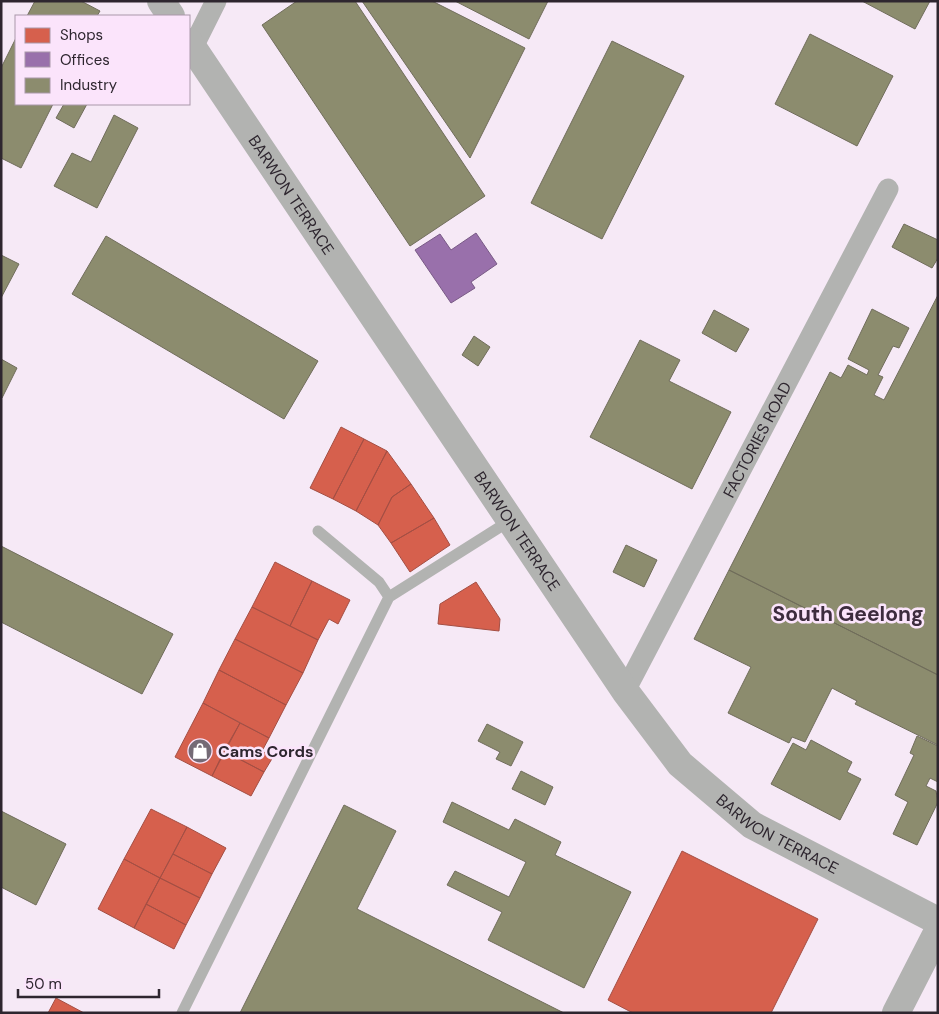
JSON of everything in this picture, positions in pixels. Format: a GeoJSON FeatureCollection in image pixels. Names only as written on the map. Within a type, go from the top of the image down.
{"type":"FeatureCollection","features":[{"type":"Feature","properties":{"kind":"street"},"geometry":{"type":"LineString","coordinates":[[161,1],[170,15]]}},
{"type":"Feature","properties":{"kind":"street"},"geometry":{"type":"LineString","coordinates":[[191,44],[216,1]]}},
{"type":"Feature","properties":{"kind":"street","name":"BARWON TERRACE"},"geometry":{"type":"LineString","coordinates":[[191,44],[625,691],[680,764],[752,825],[938,921]]}},
{"type":"Feature","properties":{"kind":"street","name":"FACTORIES ROAD"},"geometry":{"type":"LineString","coordinates":[[625,691],[888,189]]}},
{"type":"Feature","properties":{"kind":"street"},"geometry":{"type":"LineString","coordinates":[[896,1013],[938,930]]}},
{"type":"Feature","properties":{"kind":"lane"},"geometry":{"type":"LineString","coordinates":[[182,1013],[389,597],[511,520]]}},
{"type":"Feature","properties":{"kind":"lane"},"geometry":{"type":"LineString","coordinates":[[318,531],[379,582],[389,597]]}},
{"type":"Feature","properties":{"kind":"building: Shops"},"geometry":{"type":"Polygon","coordinates":[[[341,427],[364,439],[333,499],[310,488],[341,427]]]}},
{"type":"Feature","properties":{"kind":"building: Shops"},"geometry":{"type":"Polygon","coordinates":[[[364,439],[387,451],[356,511],[333,499],[364,439]]]}},
{"type":"Feature","properties":{"kind":"building: Shops"},"geometry":{"type":"Polygon","coordinates":[[[387,451],[411,484],[392,497],[378,525],[356,511],[387,451]]]}},
{"type":"Feature","properties":{"kind":"building: Shops"},"geometry":{"type":"Polygon","coordinates":[[[411,484],[434,518],[391,543],[378,525],[392,497],[411,484]]]}},
{"type":"Feature","properties":{"kind":"building: Shops"},"geometry":{"type":"Polygon","coordinates":[[[434,518],[450,545],[410,572],[391,543],[434,518]]]}},
{"type":"Feature","properties":{"kind":"building: Shops"},"geometry":{"type":"Polygon","coordinates":[[[275,562],[312,581],[290,626],[252,607],[275,562]]]}},
{"type":"Feature","properties":{"kind":"building: Shops"},"geometry":{"type":"Polygon","coordinates":[[[312,581],[350,600],[338,624],[329,619],[318,640],[290,626],[312,581]]]}},
{"type":"Feature","properties":{"kind":"building: Shops"},"geometry":{"type":"Polygon","coordinates":[[[476,582],[500,619],[499,631],[438,624],[440,604],[476,582]]]}},
{"type":"Feature","properties":{"kind":"building: Shops"},"geometry":{"type":"Polygon","coordinates":[[[252,607],[318,640],[303,673],[235,639],[252,607]]]}},
{"type":"Feature","properties":{"kind":"building: Shops"},"geometry":{"type":"Polygon","coordinates":[[[235,639],[303,673],[286,705],[219,670],[235,639]]]}},
{"type":"Feature","properties":{"kind":"building: Shops"},"geometry":{"type":"Polygon","coordinates":[[[219,670],[286,705],[269,738],[203,703],[219,670]]]}},
{"type":"Feature","properties":{"kind":"building: Shops"},"geometry":{"type":"Polygon","coordinates":[[[203,703],[240,723],[212,776],[175,757],[203,703]]]}},
{"type":"Feature","properties":{"kind":"building: Shops"},"geometry":{"type":"Polygon","coordinates":[[[240,723],[269,738],[262,751],[273,757],[264,772],[224,751],[240,723]]]}},
{"type":"Feature","properties":{"kind":"building: Shops"},"geometry":{"type":"Polygon","coordinates":[[[224,751],[264,772],[251,796],[212,776],[224,751]]]}},
{"type":"Feature","properties":{"kind":"building: Shops"},"geometry":{"type":"Polygon","coordinates":[[[151,809],[187,827],[160,878],[124,859],[151,809]]]}},
{"type":"Feature","properties":{"kind":"building: Shops"},"geometry":{"type":"Polygon","coordinates":[[[187,827],[226,848],[212,874],[173,854],[187,827]]]}},
{"type":"Feature","properties":{"kind":"building: Shops"},"geometry":{"type":"Polygon","coordinates":[[[682,851],[818,919],[771,1013],[633,1013],[608,1000],[682,851]]]}},
{"type":"Feature","properties":{"kind":"building: Shops"},"geometry":{"type":"Polygon","coordinates":[[[173,854],[212,874],[200,898],[160,878],[173,854]]]}},
{"type":"Feature","properties":{"kind":"building: Shops"},"geometry":{"type":"Polygon","coordinates":[[[124,859],[160,878],[134,928],[98,909],[124,859]]]}},
{"type":"Feature","properties":{"kind":"building: Shops"},"geometry":{"type":"Polygon","coordinates":[[[160,878],[200,898],[186,925],[146,904],[160,878]]]}},
{"type":"Feature","properties":{"kind":"building: Shops"},"geometry":{"type":"Polygon","coordinates":[[[146,904],[186,925],[174,949],[134,928],[146,904]]]}},
{"type":"Feature","properties":{"kind":"building: Shops"},"geometry":{"type":"Polygon","coordinates":[[[56,998],[84,1013],[48,1013],[56,998]]]}},
{"type":"Feature","properties":{"kind":"building: Offices"},"geometry":{"type":"Polygon","coordinates":[[[476,233],[497,264],[471,282],[475,288],[451,303],[415,250],[440,234],[451,250],[476,233]]]}},
{"type":"Feature","properties":{"kind":"building: Industry"},"geometry":{"type":"Polygon","coordinates":[[[35,1],[81,1],[100,11],[98,15],[28,15],[35,1]]]}},
{"type":"Feature","properties":{"kind":"building: Industry"},"geometry":{"type":"Polygon","coordinates":[[[297,1],[355,1],[485,196],[410,246],[262,25],[297,1]]]}},
{"type":"Feature","properties":{"kind":"building: Industry"},"geometry":{"type":"Polygon","coordinates":[[[362,1],[432,1],[525,48],[470,158],[362,1]]]}},
{"type":"Feature","properties":{"kind":"building: Industry"},"geometry":{"type":"Polygon","coordinates":[[[455,1],[548,1],[529,39],[455,1]]]}},
{"type":"Feature","properties":{"kind":"building: Industry"},"geometry":{"type":"Polygon","coordinates":[[[862,1],[930,1],[915,29],[862,1]]]}},
{"type":"Feature","properties":{"kind":"building: Industry"},"geometry":{"type":"Polygon","coordinates":[[[810,34],[893,76],[857,146],[775,104],[810,34]]]}},
{"type":"Feature","properties":{"kind":"building: Industry"},"geometry":{"type":"Polygon","coordinates":[[[15,40],[15,105],[52,105],[21,168],[1,158],[1,68],[15,40]]]}},
{"type":"Feature","properties":{"kind":"building: Industry"},"geometry":{"type":"Polygon","coordinates":[[[612,41],[684,76],[602,239],[531,203],[612,41]]]}},
{"type":"Feature","properties":{"kind":"building: Industry"},"geometry":{"type":"Polygon","coordinates":[[[63,105],[86,105],[74,128],[56,118],[63,105]]]}},
{"type":"Feature","properties":{"kind":"building: Industry"},"geometry":{"type":"Polygon","coordinates":[[[114,115],[138,128],[97,208],[54,186],[72,153],[91,162],[114,115]]]}},
{"type":"Feature","properties":{"kind":"building: Industry"},"geometry":{"type":"Polygon","coordinates":[[[904,224],[938,240],[938,258],[932,268],[892,247],[904,224]]]}},
{"type":"Feature","properties":{"kind":"building: Industry"},"geometry":{"type":"Polygon","coordinates":[[[106,236],[318,361],[284,419],[72,294],[106,236]]]}},
{"type":"Feature","properties":{"kind":"building: Industry"},"geometry":{"type":"Polygon","coordinates":[[[1,255],[19,264],[1,298],[1,255]]]}},
{"type":"Feature","properties":{"kind":"building: Industry"},"geometry":{"type":"Polygon","coordinates":[[[938,295],[938,675],[729,570],[830,372],[841,378],[848,365],[867,375],[869,370],[848,359],[872,309],[909,328],[899,348],[893,346],[878,375],[883,377],[874,395],[884,400],[938,295]]]}},
{"type":"Feature","properties":{"kind":"building: Industry"},"geometry":{"type":"Polygon","coordinates":[[[714,310],[749,329],[736,352],[702,333],[714,310]]]}},
{"type":"Feature","properties":{"kind":"building: Industry"},"geometry":{"type":"Polygon","coordinates":[[[474,336],[490,347],[478,366],[462,355],[474,336]]]}},
{"type":"Feature","properties":{"kind":"building: Industry"},"geometry":{"type":"Polygon","coordinates":[[[640,340],[680,360],[669,381],[731,412],[692,489],[590,437],[640,340]]]}},
{"type":"Feature","properties":{"kind":"building: Industry"},"geometry":{"type":"Polygon","coordinates":[[[1,359],[17,368],[2,398],[1,397],[1,359]]]}},
{"type":"Feature","properties":{"kind":"building: Industry"},"geometry":{"type":"Polygon","coordinates":[[[626,545],[657,560],[644,587],[613,572],[626,545]]]}},
{"type":"Feature","properties":{"kind":"building: Industry"},"geometry":{"type":"Polygon","coordinates":[[[1,546],[173,634],[142,694],[1,622],[1,546]]]}},
{"type":"Feature","properties":{"kind":"building: Industry"},"geometry":{"type":"Polygon","coordinates":[[[729,570],[938,675],[938,745],[855,704],[857,701],[832,688],[805,742],[792,737],[789,743],[728,713],[751,667],[694,639],[729,570]]]}},
{"type":"Feature","properties":{"kind":"building: Industry"},"geometry":{"type":"Polygon","coordinates":[[[487,724],[523,742],[511,766],[496,759],[500,752],[478,741],[487,724]]]}},
{"type":"Feature","properties":{"kind":"building: Industry"},"geometry":{"type":"Polygon","coordinates":[[[917,736],[938,746],[938,782],[930,778],[926,786],[936,791],[938,802],[917,845],[893,834],[908,802],[895,795],[914,755],[910,753],[917,736]]]}},
{"type":"Feature","properties":{"kind":"building: Industry"},"geometry":{"type":"Polygon","coordinates":[[[811,740],[852,762],[847,772],[861,779],[840,820],[771,784],[793,743],[806,750],[811,740]]]}},
{"type":"Feature","properties":{"kind":"building: Industry"},"geometry":{"type":"Polygon","coordinates":[[[521,771],[553,787],[545,805],[512,789],[521,771]]]}},
{"type":"Feature","properties":{"kind":"building: Industry"},"geometry":{"type":"Polygon","coordinates":[[[452,802],[509,830],[515,819],[561,842],[555,855],[631,892],[584,988],[488,940],[502,912],[447,885],[455,871],[509,897],[526,862],[443,822],[452,802]]]}},
{"type":"Feature","properties":{"kind":"building: Industry"},"geometry":{"type":"Polygon","coordinates":[[[344,805],[396,831],[357,909],[564,1013],[240,1013],[344,805]]]}},
{"type":"Feature","properties":{"kind":"building: Industry"},"geometry":{"type":"Polygon","coordinates":[[[1,811],[66,844],[36,905],[1,887],[1,811]]]}},
{"type":"Feature","properties":{"kind":"place","name":"Cams Cords"},"geometry":{"type":"Point","coordinates":[200,751]}},
{"type":"Feature","properties":{"kind":"district","name":"South Geelong"},"geometry":{"type":"Point","coordinates":[848,614]}}]}
